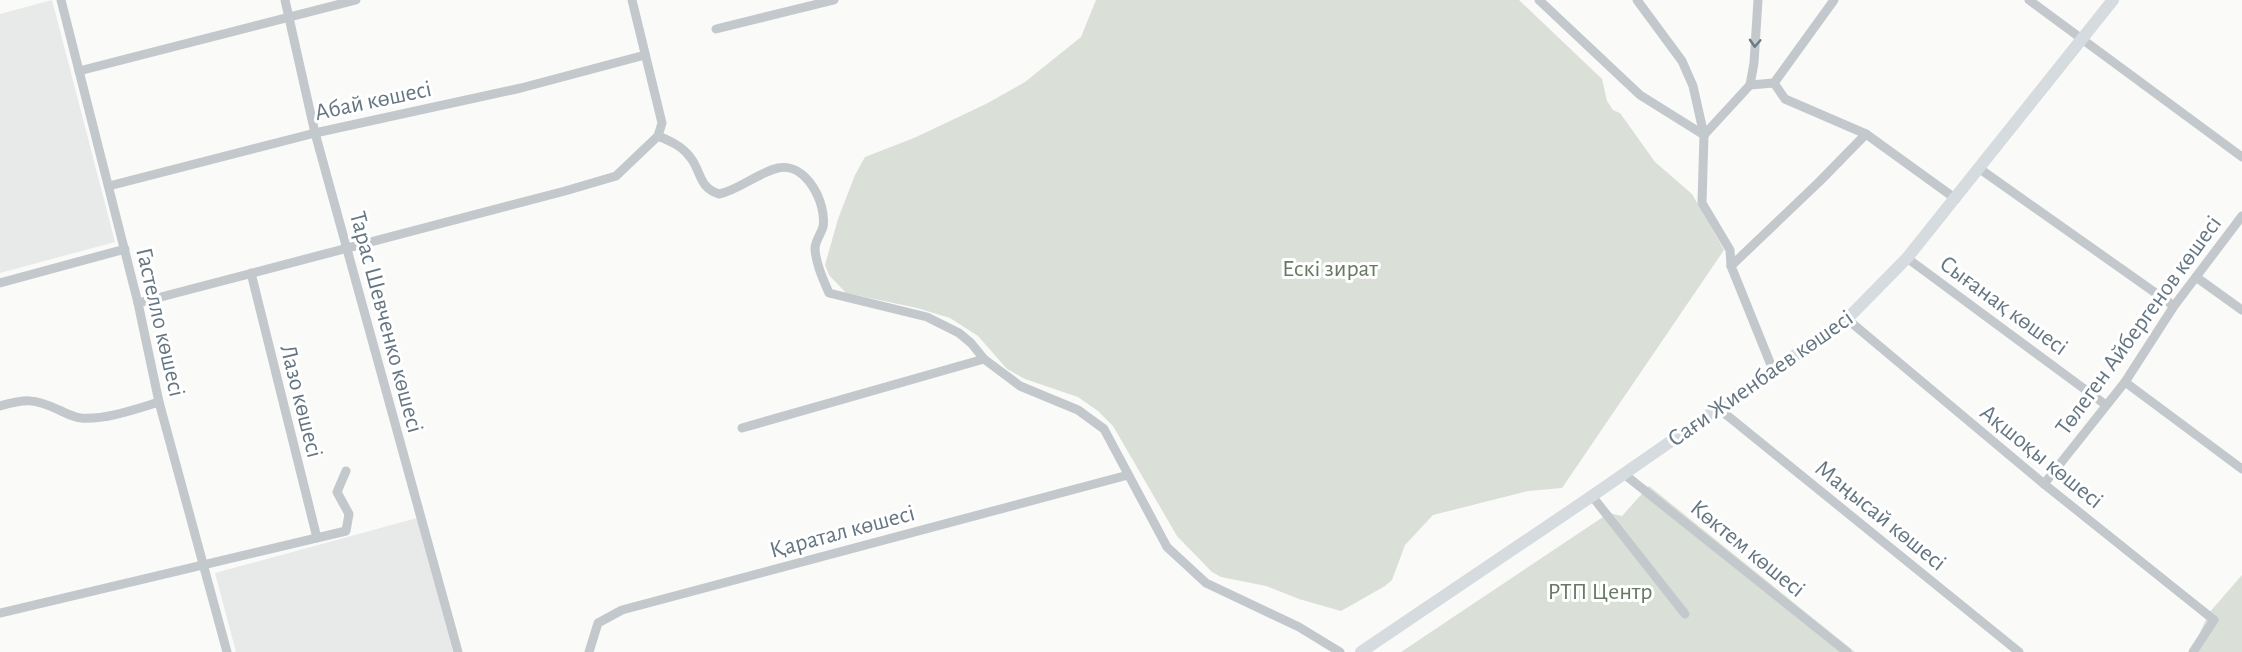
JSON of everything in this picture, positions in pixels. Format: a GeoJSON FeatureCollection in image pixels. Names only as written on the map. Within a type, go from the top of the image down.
{"type":"FeatureCollection","features":[{"type":"Feature","properties":{"kind":"main road","name":"Сағи Жиенбаев көшесі"},"geometry":{"type":"LineString","coordinates":[[1361,652],[1847,320],[1907,258],[2113,0]]}},
{"type":"Feature","properties":{"kind":"street","name":"Гастелло көшесі"},"geometry":{"type":"LineString","coordinates":[[61,0],[138,303],[159,402],[227,652]]}},
{"type":"Feature","properties":{"kind":"street","name":"Тарас Шевченко көшесі"},"geometry":{"type":"LineString","coordinates":[[285,0],[315,133],[458,652]]}},
{"type":"Feature","properties":{"kind":"street"},"geometry":{"type":"LineString","coordinates":[[79,71],[356,0]]}},
{"type":"Feature","properties":{"kind":"street"},"geometry":{"type":"LineString","coordinates":[[138,303],[616,176],[658,136],[662,123],[632,0]]}},
{"type":"Feature","properties":{"kind":"street"},"geometry":{"type":"LineString","coordinates":[[716,29],[834,0]]}},
{"type":"Feature","properties":{"kind":"street"},"geometry":{"type":"LineString","coordinates":[[1539,0],[1640,95],[1704,135]]}},
{"type":"Feature","properties":{"kind":"street"},"geometry":{"type":"LineString","coordinates":[[1637,0],[1682,61],[1693,86],[1704,135],[1702,202],[1730,250],[1731,266],[1773,370]]}},
{"type":"Feature","properties":{"kind":"street"},"geometry":{"type":"LineString","coordinates":[[1704,135],[1750,85],[1754,63],[1758,0]]}},
{"type":"Feature","properties":{"kind":"street"},"geometry":{"type":"LineString","coordinates":[[1750,85],[1774,83],[1834,0]]}},
{"type":"Feature","properties":{"kind":"street"},"geometry":{"type":"LineString","coordinates":[[2029,0],[2242,157]]}},
{"type":"Feature","properties":{"kind":"street","name":"Абай көшесі"},"geometry":{"type":"LineString","coordinates":[[109,186],[315,133],[521,88],[645,55]]}},
{"type":"Feature","properties":{"kind":"street"},"geometry":{"type":"LineString","coordinates":[[1774,83],[1785,99],[1866,134],[1956,199]]}},
{"type":"Feature","properties":{"kind":"street"},"geometry":{"type":"LineString","coordinates":[[1731,266],[1866,134]]}},
{"type":"Feature","properties":{"kind":"street"},"geometry":{"type":"LineString","coordinates":[[658,136],[681,147],[694,163],[702,184],[719,194],[781,167],[793,168],[803,174],[823,211],[822,228],[815,246],[819,268],[829,293],[927,317],[959,333],[984,359],[1020,386],[1078,410],[1104,429],[1167,548],[1206,583],[1299,627],[1340,652]]}},
{"type":"Feature","properties":{"kind":"street"},"geometry":{"type":"LineString","coordinates":[[1980,169],[2174,306]]}},
{"type":"Feature","properties":{"kind":"street","name":"Төлеген Айбергенов көшесі"},"geometry":{"type":"LineString","coordinates":[[2044,484],[2125,382],[2174,306],[2242,216]]}},
{"type":"Feature","properties":{"kind":"street"},"geometry":{"type":"LineString","coordinates":[[0,283],[124,249]]}},
{"type":"Feature","properties":{"kind":"street","name":"Сығанақ көшесі"},"geometry":{"type":"LineString","coordinates":[[1907,258],[2106,405]]}},
{"type":"Feature","properties":{"kind":"street","name":"Лазо көшесі"},"geometry":{"type":"LineString","coordinates":[[251,273],[317,538]]}},
{"type":"Feature","properties":{"kind":"street"},"geometry":{"type":"LineString","coordinates":[[2196,277],[2242,310]]}},
{"type":"Feature","properties":{"kind":"street","name":"Ақшоқы көшесі"},"geometry":{"type":"LineString","coordinates":[[1847,320],[2044,484],[2214,620],[2193,652]]}},
{"type":"Feature","properties":{"kind":"street"},"geometry":{"type":"LineString","coordinates":[[742,428],[984,359]]}},
{"type":"Feature","properties":{"kind":"street"},"geometry":{"type":"LineString","coordinates":[[2125,382],[2242,469]]}},
{"type":"Feature","properties":{"kind":"street"},"geometry":{"type":"LineString","coordinates":[[0,406],[24,400],[35,400],[71,416],[82,418],[123,413],[159,402]]}},
{"type":"Feature","properties":{"kind":"street","name":"Маңысай көшесі"},"geometry":{"type":"LineString","coordinates":[[1718,408],[2019,652]]}},
{"type":"Feature","properties":{"kind":"street","name":"Лазо көшесі"},"geometry":{"type":"LineString","coordinates":[[0,614],[346,531],[349,514],[337,492],[346,471]]}},
{"type":"Feature","properties":{"kind":"street","name":"Көктем көшесі"},"geometry":{"type":"LineString","coordinates":[[1624,474],[1847,652]]}},
{"type":"Feature","properties":{"kind":"street","name":"Қаратал көшесі"},"geometry":{"type":"LineString","coordinates":[[589,652],[598,623],[622,610],[1128,475]]}},
{"type":"Feature","properties":{"kind":"street"},"geometry":{"type":"LineString","coordinates":[[1592,496],[1685,614]]}},
{"type":"Feature","properties":{"kind":"shaded area"},"geometry":{"type":"Polygon","coordinates":[[[52,0],[115,242],[0,273],[0,14],[52,0]]]}},
{"type":"Feature","properties":{"kind":"shaded area"},"geometry":{"type":"Polygon","coordinates":[[[417,518],[453,652],[236,652],[215,573],[417,518]]]}},
{"type":"Feature","properties":{"kind":"green space","name":"Ескі зират"},"geometry":{"type":"Polygon","coordinates":[[[1096,0],[1519,0],[1602,79],[1607,101],[1613,110],[1620,113],[1655,162],[1692,194],[1724,250],[1562,488],[1528,491],[1433,515],[1405,545],[1392,580],[1341,611],[1299,599],[1266,586],[1221,577],[1212,572],[1177,536],[1113,426],[1098,411],[1078,397],[1025,379],[1007,369],[978,336],[950,318],[917,308],[846,293],[829,275],[825,265],[838,219],[855,175],[865,157],[914,138],[986,104],[1025,82],[1081,37],[1096,0]]]}},
{"type":"Feature","properties":{"kind":"green space","name":"РТП Центр"},"geometry":{"type":"Polygon","coordinates":[[[1649,486],[1855,652],[1401,652],[1609,513],[1622,516],[1649,486]]]}},
{"type":"Feature","properties":{"kind":"green space"},"geometry":{"type":"Polygon","coordinates":[[[2242,575],[2242,652],[2191,652],[2209,613],[2242,575]]]}}]}
